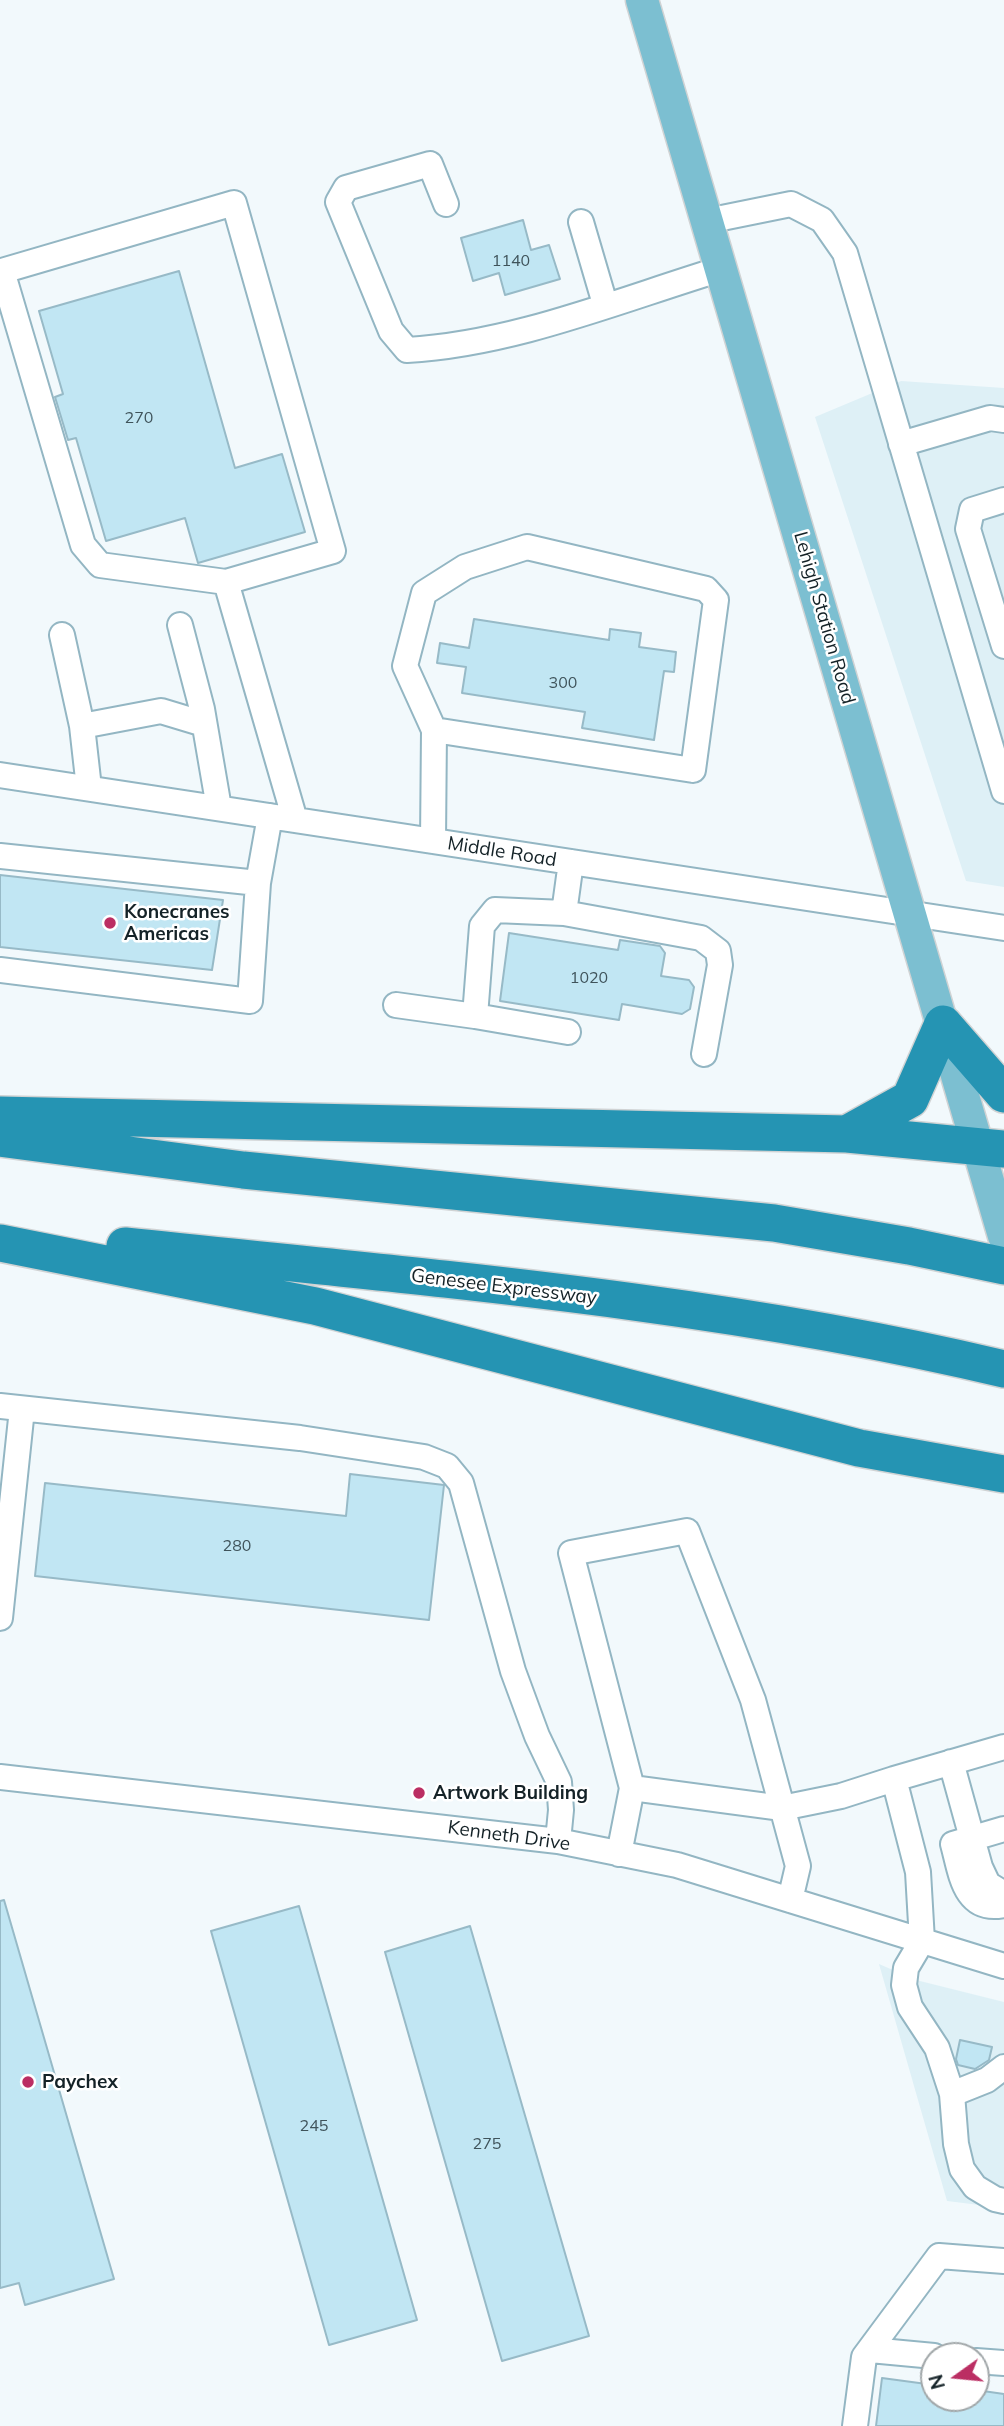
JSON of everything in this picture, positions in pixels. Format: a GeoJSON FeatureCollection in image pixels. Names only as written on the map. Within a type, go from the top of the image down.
{"type":"FeatureCollection","features":[{"type":"Feature","properties":{"kind":"highway"},"geometry":{"type":"LineString","coordinates":[[847,1134],[910,1099],[943,1024],[1004,1094]]}},
{"type":"Feature","properties":{"kind":"highway"},"geometry":{"type":"LineString","coordinates":[[0,1115],[847,1134],[991,1147]]}},
{"type":"Feature","properties":{"kind":"highway"},"geometry":{"type":"LineString","coordinates":[[0,1138],[243,1170],[774,1223],[909,1246],[1004,1266]]}},
{"type":"Feature","properties":{"kind":"highway","name":"Genesee Expressway"},"geometry":{"type":"LineString","coordinates":[[0,1233],[468,1282],[691,1309],[916,1348],[1004,1369]]}},
{"type":"Feature","properties":{"kind":"highway"},"geometry":{"type":"LineString","coordinates":[[0,1243],[315,1306],[859,1448],[1004,1474]]}},
{"type":"Feature","properties":{"kind":"main road","name":"Lehigh Station Road"},"geometry":{"type":"LineString","coordinates":[[642,0],[943,1024],[991,1147],[1004,1236]]}},
{"type":"Feature","properties":{"kind":"street"},"geometry":{"type":"LineString","coordinates":[[446,204],[444,192],[430,164],[346,188],[338,202],[391,331],[407,350],[441,348],[503,336],[721,269]]}},
{"type":"Feature","properties":{"kind":"street"},"geometry":{"type":"LineString","coordinates":[[234,203],[334,551],[226,582],[100,565],[90,557],[82,545],[2,271],[234,203]]}},
{"type":"Feature","properties":{"kind":"street"},"geometry":{"type":"LineString","coordinates":[[707,221],[791,204],[822,220],[845,253],[1004,790]]}},
{"type":"Feature","properties":{"kind":"street"},"geometry":{"type":"LineString","coordinates":[[581,222],[605,304]]}},
{"type":"Feature","properties":{"kind":"street"},"geometry":{"type":"LineString","coordinates":[[901,444],[999,425]]}},
{"type":"Feature","properties":{"kind":"street"},"geometry":{"type":"LineString","coordinates":[[1004,500],[972,510],[968,529],[1004,646]]}},
{"type":"Feature","properties":{"kind":"street"},"geometry":{"type":"LineString","coordinates":[[433,841],[434,730],[405,666],[425,593],[466,567],[527,547],[706,589],[716,600],[693,770],[434,730]]}},
{"type":"Feature","properties":{"kind":"street"},"geometry":{"type":"LineString","coordinates":[[226,582],[295,820]]}},
{"type":"Feature","properties":{"kind":"street"},"geometry":{"type":"LineString","coordinates":[[180,625],[204,724],[219,808]]}},
{"type":"Feature","properties":{"kind":"street"},"geometry":{"type":"LineString","coordinates":[[62,635],[82,726],[89,788]]}},
{"type":"Feature","properties":{"kind":"street"},"geometry":{"type":"LineString","coordinates":[[82,726],[161,711],[204,724]]}},
{"type":"Feature","properties":{"kind":"street","name":"Middle Road"},"geometry":{"type":"LineString","coordinates":[[0,775],[1004,928]]}},
{"type":"Feature","properties":{"kind":"street"},"geometry":{"type":"LineString","coordinates":[[0,970],[250,1001],[258,883],[270,816]]}},
{"type":"Feature","properties":{"kind":"street"},"geometry":{"type":"LineString","coordinates":[[0,856],[258,883]]}},
{"type":"Feature","properties":{"kind":"street"},"geometry":{"type":"LineString","coordinates":[[564,913],[571,862]]}},
{"type":"Feature","properties":{"kind":"street"},"geometry":{"type":"LineString","coordinates":[[475,1016],[482,926],[495,910],[564,913],[701,937],[718,951],[720,965],[704,1055]]}},
{"type":"Feature","properties":{"kind":"street"},"geometry":{"type":"LineString","coordinates":[[396,1005],[568,1032]]}},
{"type":"Feature","properties":{"kind":"street"},"geometry":{"type":"LineString","coordinates":[[0,1618],[11,1408],[300,1438],[424,1457],[447,1465],[461,1483],[513,1671],[537,1736],[559,1783],[561,1810],[558,1841]]}},
{"type":"Feature","properties":{"kind":"street"},"geometry":{"type":"LineString","coordinates":[[619,1854],[632,1788],[571,1553],[687,1531],[753,1700],[798,1866],[789,1900]]}},
{"type":"Feature","properties":{"kind":"street"},"geometry":{"type":"LineString","coordinates":[[632,1788],[782,1808],[841,1797],[1004,1747]]}},
{"type":"Feature","properties":{"kind":"street"},"geometry":{"type":"LineString","coordinates":[[951,1762],[963,1841],[966,1892],[978,1903],[992,1907],[1004,1905]]}},
{"type":"Feature","properties":{"kind":"street","name":"Kenneth Drive"},"geometry":{"type":"LineString","coordinates":[[0,1777],[558,1841],[677,1865],[1004,1966]]}},
{"type":"Feature","properties":{"kind":"street"},"geometry":{"type":"LineString","coordinates":[[894,1779],[918,1872],[922,1941],[906,1968],[904,1985],[910,2007],[937,2048],[952,2094],[956,2144],[962,2169],[975,2187],[995,2199],[1004,2201]]}},
{"type":"Feature","properties":{"kind":"street"},"geometry":{"type":"LineString","coordinates":[[963,1841],[1004,1829]]}},
{"type":"Feature","properties":{"kind":"street"},"geometry":{"type":"LineString","coordinates":[[963,1841],[988,1885],[1004,1894]]}},
{"type":"Feature","properties":{"kind":"street"},"geometry":{"type":"LineString","coordinates":[[952,2094],[987,2080],[1004,2067]]}},
{"type":"Feature","properties":{"kind":"street"},"geometry":{"type":"LineString","coordinates":[[855,2426],[864,2357],[939,2256],[1004,2261]]}},
{"type":"Feature","properties":{"kind":"street"},"geometry":{"type":"LineString","coordinates":[[870,2350],[920,2355]]}},
{"type":"Feature","properties":{"kind":"shaded area"},"geometry":{"type":"Polygon","coordinates":[[[901,381],[1004,388],[1004,887],[966,881],[815,417],[901,381]]]}},
{"type":"Feature","properties":{"kind":"shaded area"},"geometry":{"type":"Polygon","coordinates":[[[879,1964],[916,1980],[1004,2002],[1004,2208],[947,2201],[879,1964]]]}},
{"type":"Feature","properties":{"kind":"building"},"geometry":{"type":"Polygon","coordinates":[[[523,220],[531,250],[549,245],[560,279],[505,295],[499,273],[473,281],[461,238],[523,220]]]}},
{"type":"Feature","properties":{"kind":"building"},"geometry":{"type":"Polygon","coordinates":[[[179,271],[235,468],[282,454],[305,532],[198,563],[185,518],[106,541],[76,438],[68,440],[55,397],[63,394],[39,311],[179,271]]]}},
{"type":"Feature","properties":{"kind":"building"},"geometry":{"type":"Polygon","coordinates":[[[474,619],[609,640],[610,629],[641,633],[639,647],[676,652],[674,672],[664,671],[654,740],[582,728],[585,712],[462,693],[466,667],[437,663],[440,643],[469,648],[474,619]]]}},
{"type":"Feature","properties":{"kind":"building","name":"Konecranes Americas"},"geometry":{"type":"Polygon","coordinates":[[[0,875],[223,900],[212,970],[0,947],[0,875]]]}},
{"type":"Feature","properties":{"kind":"building"},"geometry":{"type":"Polygon","coordinates":[[[509,933],[618,950],[620,940],[660,946],[665,953],[661,976],[689,980],[694,987],[690,1009],[682,1014],[622,1004],[619,1020],[500,1001],[509,933]]]}},
{"type":"Feature","properties":{"kind":"building"},"geometry":{"type":"Polygon","coordinates":[[[350,1474],[444,1485],[429,1620],[35,1576],[45,1483],[346,1516],[350,1474]]]}},
{"type":"Feature","properties":{"kind":"building","name":"Paychex"},"geometry":{"type":"Polygon","coordinates":[[[4,1900],[114,2279],[25,2305],[19,2283],[0,2288],[0,1901],[4,1900]]]}},
{"type":"Feature","properties":{"kind":"building"},"geometry":{"type":"Polygon","coordinates":[[[299,1906],[417,2320],[329,2345],[211,1931],[299,1906]]]}},
{"type":"Feature","properties":{"kind":"building"},"geometry":{"type":"Polygon","coordinates":[[[470,1926],[589,2336],[502,2361],[385,1952],[470,1926]]]}},
{"type":"Feature","properties":{"kind":"building"},"geometry":{"type":"Polygon","coordinates":[[[960,2040],[992,2047],[989,2060],[975,2069],[958,2065],[956,2059],[960,2040]]]}},
{"type":"Feature","properties":{"kind":"building"},"geometry":{"type":"Polygon","coordinates":[[[882,2378],[920,2383],[920,2412],[990,2412],[990,2392],[1004,2394],[1004,2426],[876,2426],[882,2378]]]}},
{"type":"Feature","properties":{"kind":"place","name":"Konecranes Americas"},"geometry":{"type":"Point","coordinates":[110,923]}},
{"type":"Feature","properties":{"kind":"place","name":"Artwork Building"},"geometry":{"type":"Point","coordinates":[419,1793]}},
{"type":"Feature","properties":{"kind":"place","name":"Paychex"},"geometry":{"type":"Point","coordinates":[28,2082]}}]}
